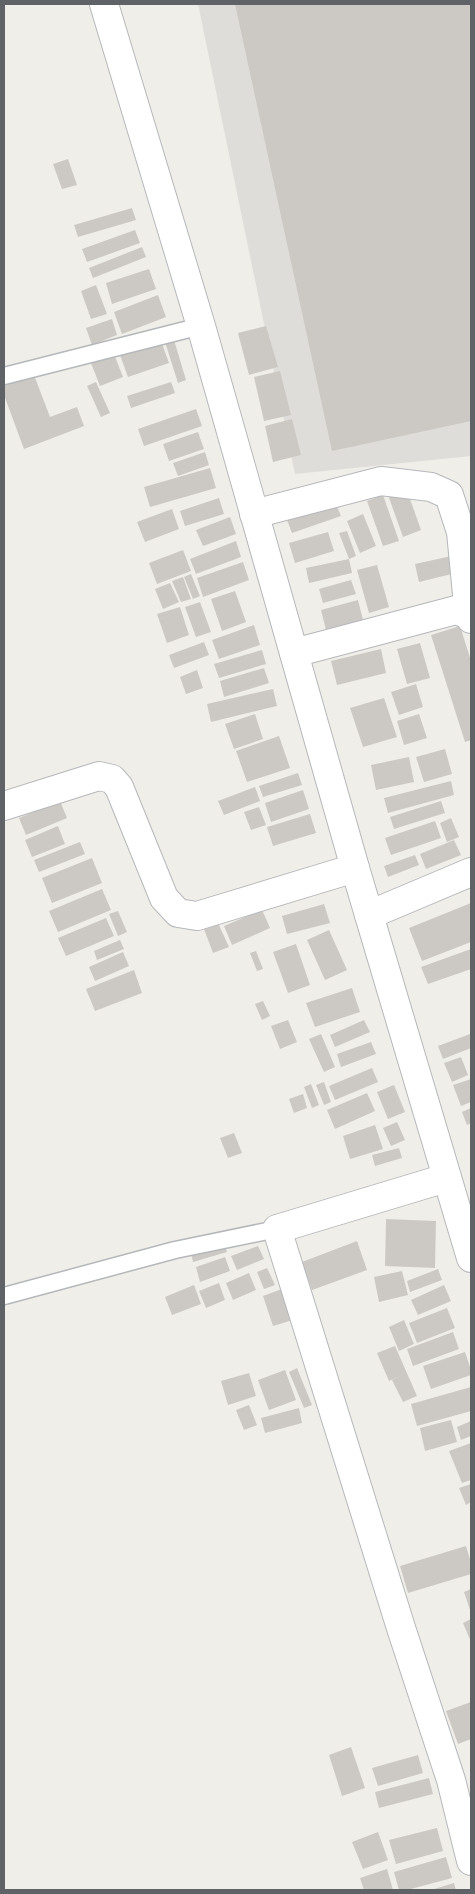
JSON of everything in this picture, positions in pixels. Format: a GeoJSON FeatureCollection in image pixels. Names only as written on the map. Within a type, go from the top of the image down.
{"type":"FeatureCollection","features":[{"type":"Feature","properties":{"kind":"street"},"geometry":{"type":"LineString","coordinates":[[104,4],[201,326],[355,868],[471,1258]]}},
{"type":"Feature","properties":{"kind":"street"},"geometry":{"type":"LineString","coordinates":[[254,514],[380,481],[431,487],[449,495],[461,532],[470,617]]}},
{"type":"Feature","properties":{"kind":"street"},"geometry":{"type":"LineString","coordinates":[[294,653],[456,610],[470,617]]}},
{"type":"Feature","properties":{"kind":"street"},"geometry":{"type":"LineString","coordinates":[[4,806],[99,776],[112,780],[119,787],[164,898],[178,913],[197,916],[355,868]]}},
{"type":"Feature","properties":{"kind":"street"},"geometry":{"type":"LineString","coordinates":[[369,915],[471,872]]}},
{"type":"Feature","properties":{"kind":"street"},"geometry":{"type":"LineString","coordinates":[[446,1178],[277,1229],[398,1619],[451,1780],[471,1861]]}},
{"type":"Feature","properties":{"kind":"lane"},"geometry":{"type":"LineString","coordinates":[[4,376],[201,326]]}},
{"type":"Feature","properties":{"kind":"lane"},"geometry":{"type":"LineString","coordinates":[[4,1296],[174,1250],[277,1229]]}},
{"type":"Feature","properties":{"kind":"shaded area"},"geometry":{"type":"Polygon","coordinates":[[[198,4],[471,4],[471,456],[295,474],[198,4]]]}},
{"type":"Feature","properties":{"kind":"building"},"geometry":{"type":"Polygon","coordinates":[[[235,4],[471,4],[471,421],[332,451],[235,4]]]}},
{"type":"Feature","properties":{"kind":"building"},"geometry":{"type":"Polygon","coordinates":[[[68,159],[77,185],[62,189],[53,164],[68,159]]]}},
{"type":"Feature","properties":{"kind":"building"},"geometry":{"type":"Polygon","coordinates":[[[132,208],[136,220],[78,237],[74,225],[132,208]]]}},
{"type":"Feature","properties":{"kind":"building"},"geometry":{"type":"Polygon","coordinates":[[[135,230],[140,243],[87,262],[82,249],[135,230]]]}},
{"type":"Feature","properties":{"kind":"building"},"geometry":{"type":"Polygon","coordinates":[[[142,247],[146,257],[93,278],[89,268],[142,247]]]}},
{"type":"Feature","properties":{"kind":"building"},"geometry":{"type":"Polygon","coordinates":[[[149,269],[156,289],[112,304],[106,283],[149,269]]]}},
{"type":"Feature","properties":{"kind":"building"},"geometry":{"type":"Polygon","coordinates":[[[96,285],[107,314],[91,319],[81,291],[96,285]]]}},
{"type":"Feature","properties":{"kind":"building"},"geometry":{"type":"Polygon","coordinates":[[[158,295],[166,317],[122,334],[114,312],[158,295]]]}},
{"type":"Feature","properties":{"kind":"building"},"geometry":{"type":"Polygon","coordinates":[[[112,319],[117,335],[92,345],[86,328],[112,319]]]}},
{"type":"Feature","properties":{"kind":"building"},"geometry":{"type":"Polygon","coordinates":[[[266,326],[278,367],[249,375],[238,333],[266,326]]]}},
{"type":"Feature","properties":{"kind":"building"},"geometry":{"type":"Polygon","coordinates":[[[174,340],[186,380],[178,383],[165,342],[174,340]]]}},
{"type":"Feature","properties":{"kind":"building"},"geometry":{"type":"Polygon","coordinates":[[[161,341],[169,363],[128,377],[120,355],[161,341]]]}},
{"type":"Feature","properties":{"kind":"building"},"geometry":{"type":"Polygon","coordinates":[[[112,349],[123,377],[100,386],[89,358],[112,349]]]}},
{"type":"Feature","properties":{"kind":"building"},"geometry":{"type":"Polygon","coordinates":[[[280,371],[291,415],[264,421],[254,377],[280,371]]]}},
{"type":"Feature","properties":{"kind":"building"},"geometry":{"type":"Polygon","coordinates":[[[34,375],[50,417],[77,407],[84,426],[24,449],[4,395],[4,386],[34,375]]]}},
{"type":"Feature","properties":{"kind":"building"},"geometry":{"type":"Polygon","coordinates":[[[96,382],[110,413],[101,417],[87,386],[96,382]]]}},
{"type":"Feature","properties":{"kind":"building"},"geometry":{"type":"Polygon","coordinates":[[[171,382],[175,393],[131,408],[127,396],[171,382]]]}},
{"type":"Feature","properties":{"kind":"building"},"geometry":{"type":"Polygon","coordinates":[[[196,409],[202,426],[144,446],[138,429],[196,409]]]}},
{"type":"Feature","properties":{"kind":"building"},"geometry":{"type":"Polygon","coordinates":[[[292,419],[301,455],[273,462],[265,426],[292,419]]]}},
{"type":"Feature","properties":{"kind":"building"},"geometry":{"type":"Polygon","coordinates":[[[198,432],[204,449],[169,461],[163,444],[198,432]]]}},
{"type":"Feature","properties":{"kind":"building"},"geometry":{"type":"Polygon","coordinates":[[[205,452],[209,465],[178,476],[173,463],[205,452]]]}},
{"type":"Feature","properties":{"kind":"building"},"geometry":{"type":"Polygon","coordinates":[[[210,468],[216,488],[150,507],[144,487],[210,468]]]}},
{"type":"Feature","properties":{"kind":"building"},"geometry":{"type":"Polygon","coordinates":[[[405,485],[421,530],[403,537],[387,492],[405,485]]]}},
{"type":"Feature","properties":{"kind":"building"},"geometry":{"type":"Polygon","coordinates":[[[383,495],[399,541],[383,546],[367,501],[383,495]]]}},
{"type":"Feature","properties":{"kind":"building"},"geometry":{"type":"Polygon","coordinates":[[[219,498],[224,514],[185,526],[180,511],[219,498]]]}},
{"type":"Feature","properties":{"kind":"building"},"geometry":{"type":"Polygon","coordinates":[[[335,502],[341,516],[292,533],[287,520],[335,502]]]}},
{"type":"Feature","properties":{"kind":"building"},"geometry":{"type":"Polygon","coordinates":[[[172,509],[179,529],[145,542],[137,522],[172,509]]]}},
{"type":"Feature","properties":{"kind":"building"},"geometry":{"type":"Polygon","coordinates":[[[363,514],[376,546],[360,553],[347,521],[363,514]]]}},
{"type":"Feature","properties":{"kind":"building"},"geometry":{"type":"Polygon","coordinates":[[[230,517],[236,534],[203,546],[196,530],[230,517]]]}},
{"type":"Feature","properties":{"kind":"building"},"geometry":{"type":"Polygon","coordinates":[[[347,531],[356,556],[349,559],[339,533],[347,531]]]}},
{"type":"Feature","properties":{"kind":"building"},"geometry":{"type":"Polygon","coordinates":[[[328,532],[334,551],[295,563],[289,543],[328,532]]]}},
{"type":"Feature","properties":{"kind":"building"},"geometry":{"type":"Polygon","coordinates":[[[236,541],[241,557],[196,574],[190,559],[236,541]]]}},
{"type":"Feature","properties":{"kind":"building"},"geometry":{"type":"Polygon","coordinates":[[[183,550],[191,571],[157,584],[149,563],[183,550]]]}},
{"type":"Feature","properties":{"kind":"building"},"geometry":{"type":"Polygon","coordinates":[[[456,555],[460,572],[419,582],[415,564],[456,555]]]}},
{"type":"Feature","properties":{"kind":"building"},"geometry":{"type":"Polygon","coordinates":[[[349,559],[352,573],[309,583],[306,568],[349,559]]]}},
{"type":"Feature","properties":{"kind":"building"},"geometry":{"type":"Polygon","coordinates":[[[243,562],[249,580],[203,597],[197,578],[243,562]]]}},
{"type":"Feature","properties":{"kind":"building"},"geometry":{"type":"Polygon","coordinates":[[[377,565],[389,607],[369,613],[357,570],[377,565]]]}},
{"type":"Feature","properties":{"kind":"building"},"geometry":{"type":"Polygon","coordinates":[[[191,574],[200,596],[193,599],[184,577],[191,574]]]}},
{"type":"Feature","properties":{"kind":"building"},"geometry":{"type":"Polygon","coordinates":[[[183,577],[191,599],[181,602],[172,581],[183,577]]]}},
{"type":"Feature","properties":{"kind":"building"},"geometry":{"type":"Polygon","coordinates":[[[351,580],[356,594],[323,603],[319,589],[351,580]]]}},
{"type":"Feature","properties":{"kind":"building"},"geometry":{"type":"Polygon","coordinates":[[[170,583],[179,602],[163,609],[155,589],[170,583]]]}},
{"type":"Feature","properties":{"kind":"building"},"geometry":{"type":"Polygon","coordinates":[[[235,591],[246,622],[222,631],[211,599],[235,591]]]}},
{"type":"Feature","properties":{"kind":"building"},"geometry":{"type":"Polygon","coordinates":[[[358,600],[363,620],[326,630],[321,610],[358,600]]]}},
{"type":"Feature","properties":{"kind":"building"},"geometry":{"type":"Polygon","coordinates":[[[200,602],[211,632],[196,637],[185,607],[200,602]]]}},
{"type":"Feature","properties":{"kind":"building"},"geometry":{"type":"Polygon","coordinates":[[[180,607],[189,635],[167,643],[157,614],[180,607]]]}},
{"type":"Feature","properties":{"kind":"building"},"geometry":{"type":"Polygon","coordinates":[[[254,625],[260,645],[219,659],[212,640],[254,625]]]}},
{"type":"Feature","properties":{"kind":"building"},"geometry":{"type":"Polygon","coordinates":[[[460,626],[471,661],[471,740],[465,742],[431,635],[460,626]]]}},
{"type":"Feature","properties":{"kind":"building"},"geometry":{"type":"Polygon","coordinates":[[[204,642],[209,655],[174,668],[169,655],[204,642]]]}},
{"type":"Feature","properties":{"kind":"building"},"geometry":{"type":"Polygon","coordinates":[[[420,643],[430,678],[407,684],[397,649],[420,643]]]}},
{"type":"Feature","properties":{"kind":"building"},"geometry":{"type":"Polygon","coordinates":[[[381,649],[386,673],[337,685],[331,661],[381,649]]]}},
{"type":"Feature","properties":{"kind":"building"},"geometry":{"type":"Polygon","coordinates":[[[262,650],[266,664],[219,678],[214,664],[262,650]]]}},
{"type":"Feature","properties":{"kind":"building"},"geometry":{"type":"Polygon","coordinates":[[[264,668],[269,683],[224,697],[220,681],[264,668]]]}},
{"type":"Feature","properties":{"kind":"building"},"geometry":{"type":"Polygon","coordinates":[[[197,670],[203,688],[186,694],[180,677],[197,670]]]}},
{"type":"Feature","properties":{"kind":"building"},"geometry":{"type":"Polygon","coordinates":[[[416,684],[423,707],[399,715],[391,692],[416,684]]]}},
{"type":"Feature","properties":{"kind":"building"},"geometry":{"type":"Polygon","coordinates":[[[273,689],[277,706],[211,722],[207,704],[273,689]]]}},
{"type":"Feature","properties":{"kind":"building"},"geometry":{"type":"Polygon","coordinates":[[[384,698],[397,737],[363,747],[350,708],[384,698]]]}},
{"type":"Feature","properties":{"kind":"building"},"geometry":{"type":"Polygon","coordinates":[[[255,714],[263,739],[234,749],[225,724],[255,714]]]}},
{"type":"Feature","properties":{"kind":"building"},"geometry":{"type":"Polygon","coordinates":[[[419,714],[427,738],[404,745],[397,721],[419,714]]]}},
{"type":"Feature","properties":{"kind":"building"},"geometry":{"type":"Polygon","coordinates":[[[279,736],[290,768],[247,782],[236,751],[279,736]]]}},
{"type":"Feature","properties":{"kind":"building"},"geometry":{"type":"Polygon","coordinates":[[[445,749],[452,774],[424,782],[416,757],[445,749]]]}},
{"type":"Feature","properties":{"kind":"building"},"geometry":{"type":"Polygon","coordinates":[[[409,757],[414,782],[376,790],[371,765],[409,757]]]}},
{"type":"Feature","properties":{"kind":"building"},"geometry":{"type":"Polygon","coordinates":[[[298,773],[302,785],[263,797],[259,786],[298,773]]]}},
{"type":"Feature","properties":{"kind":"building"},"geometry":{"type":"Polygon","coordinates":[[[451,781],[454,795],[388,813],[384,798],[451,781]]]}},
{"type":"Feature","properties":{"kind":"building"},"geometry":{"type":"Polygon","coordinates":[[[255,787],[260,801],[224,815],[218,801],[255,787]]]}},
{"type":"Feature","properties":{"kind":"building"},"geometry":{"type":"Polygon","coordinates":[[[303,790],[309,809],[271,822],[265,803],[303,790]]]}},
{"type":"Feature","properties":{"kind":"building"},"geometry":{"type":"Polygon","coordinates":[[[60,801],[67,818],[26,835],[19,818],[60,801]]]}},
{"type":"Feature","properties":{"kind":"building"},"geometry":{"type":"Polygon","coordinates":[[[441,801],[445,813],[394,829],[390,817],[441,801]]]}},
{"type":"Feature","properties":{"kind":"building"},"geometry":{"type":"Polygon","coordinates":[[[259,807],[266,825],[251,830],[244,812],[259,807]]]}},
{"type":"Feature","properties":{"kind":"building"},"geometry":{"type":"Polygon","coordinates":[[[310,814],[316,833],[273,846],[267,827],[310,814]]]}},
{"type":"Feature","properties":{"kind":"building"},"geometry":{"type":"Polygon","coordinates":[[[451,818],[459,837],[447,842],[440,823],[451,818]]]}},
{"type":"Feature","properties":{"kind":"building"},"geometry":{"type":"Polygon","coordinates":[[[435,821],[441,838],[391,855],[385,838],[435,821]]]}},
{"type":"Feature","properties":{"kind":"building"},"geometry":{"type":"Polygon","coordinates":[[[58,826],[65,844],[32,857],[25,840],[58,826]]]}},
{"type":"Feature","properties":{"kind":"building"},"geometry":{"type":"Polygon","coordinates":[[[454,840],[461,855],[426,869],[420,854],[454,840]]]}},
{"type":"Feature","properties":{"kind":"building"},"geometry":{"type":"Polygon","coordinates":[[[80,842],[85,854],[39,872],[34,860],[80,842]]]}},
{"type":"Feature","properties":{"kind":"building"},"geometry":{"type":"Polygon","coordinates":[[[415,855],[419,865],[388,877],[384,866],[415,855]]]}},
{"type":"Feature","properties":{"kind":"building"},"geometry":{"type":"Polygon","coordinates":[[[92,858],[102,883],[52,903],[42,878],[92,858]]]}},
{"type":"Feature","properties":{"kind":"building"},"geometry":{"type":"Polygon","coordinates":[[[102,889],[111,910],[58,932],[49,911],[102,889]]]}},
{"type":"Feature","properties":{"kind":"building"},"geometry":{"type":"Polygon","coordinates":[[[471,903],[471,942],[422,961],[409,928],[471,903]]]}},
{"type":"Feature","properties":{"kind":"building"},"geometry":{"type":"Polygon","coordinates":[[[324,904],[330,923],[287,934],[282,916],[324,904]]]}},
{"type":"Feature","properties":{"kind":"building"},"geometry":{"type":"Polygon","coordinates":[[[262,910],[270,928],[232,945],[224,926],[262,910]]]}},
{"type":"Feature","properties":{"kind":"building"},"geometry":{"type":"Polygon","coordinates":[[[118,911],[127,932],[118,936],[109,914],[118,911]]]}},
{"type":"Feature","properties":{"kind":"building"},"geometry":{"type":"Polygon","coordinates":[[[106,918],[114,936],[66,956],[58,938],[106,918]]]}},
{"type":"Feature","properties":{"kind":"building"},"geometry":{"type":"Polygon","coordinates":[[[218,923],[229,947],[213,953],[204,929],[218,923]]]}},
{"type":"Feature","properties":{"kind":"building"},"geometry":{"type":"Polygon","coordinates":[[[329,930],[347,970],[325,980],[307,940],[329,930]]]}},
{"type":"Feature","properties":{"kind":"building"},"geometry":{"type":"Polygon","coordinates":[[[120,940],[124,949],[97,960],[94,951],[120,940]]]}},
{"type":"Feature","properties":{"kind":"building"},"geometry":{"type":"Polygon","coordinates":[[[296,944],[310,985],[288,993],[273,952],[296,944]]]}},
{"type":"Feature","properties":{"kind":"building"},"geometry":{"type":"Polygon","coordinates":[[[471,949],[471,969],[428,984],[421,967],[471,949]]]}},
{"type":"Feature","properties":{"kind":"building"},"geometry":{"type":"Polygon","coordinates":[[[256,951],[263,969],[257,971],[250,953],[256,951]]]}},
{"type":"Feature","properties":{"kind":"building"},"geometry":{"type":"Polygon","coordinates":[[[123,952],[129,966],[95,981],[89,967],[123,952]]]}},
{"type":"Feature","properties":{"kind":"building"},"geometry":{"type":"Polygon","coordinates":[[[134,970],[142,993],[95,1011],[86,989],[134,970]]]}},
{"type":"Feature","properties":{"kind":"building"},"geometry":{"type":"Polygon","coordinates":[[[352,988],[360,1012],[315,1027],[306,1003],[352,988]]]}},
{"type":"Feature","properties":{"kind":"building"},"geometry":{"type":"Polygon","coordinates":[[[263,1001],[270,1016],[262,1020],[255,1004],[263,1001]]]}},
{"type":"Feature","properties":{"kind":"building"},"geometry":{"type":"Polygon","coordinates":[[[288,1020],[297,1042],[280,1049],[271,1026],[288,1020]]]}},
{"type":"Feature","properties":{"kind":"building"},"geometry":{"type":"Polygon","coordinates":[[[364,1020],[370,1032],[335,1047],[330,1035],[364,1020]]]}},
{"type":"Feature","properties":{"kind":"building"},"geometry":{"type":"Polygon","coordinates":[[[321,1034],[335,1067],[324,1072],[309,1039],[321,1034]]]}},
{"type":"Feature","properties":{"kind":"building"},"geometry":{"type":"Polygon","coordinates":[[[470,1034],[471,1048],[443,1059],[438,1046],[470,1034]]]}},
{"type":"Feature","properties":{"kind":"building"},"geometry":{"type":"Polygon","coordinates":[[[371,1042],[376,1054],[341,1067],[337,1054],[371,1042]]]}},
{"type":"Feature","properties":{"kind":"building"},"geometry":{"type":"Polygon","coordinates":[[[461,1057],[468,1075],[452,1082],[444,1063],[461,1057]]]}},
{"type":"Feature","properties":{"kind":"building"},"geometry":{"type":"Polygon","coordinates":[[[372,1068],[378,1082],[335,1100],[329,1086],[372,1068]]]}},
{"type":"Feature","properties":{"kind":"building"},"geometry":{"type":"Polygon","coordinates":[[[471,1079],[471,1102],[461,1106],[453,1085],[471,1079]]]}},
{"type":"Feature","properties":{"kind":"building"},"geometry":{"type":"Polygon","coordinates":[[[324,1082],[331,1102],[324,1105],[316,1085],[324,1082]]]}},
{"type":"Feature","properties":{"kind":"building"},"geometry":{"type":"Polygon","coordinates":[[[311,1084],[319,1105],[312,1108],[304,1087],[311,1084]]]}},
{"type":"Feature","properties":{"kind":"building"},"geometry":{"type":"Polygon","coordinates":[[[394,1085],[405,1112],[388,1119],[377,1092],[394,1085]]]}},
{"type":"Feature","properties":{"kind":"building"},"geometry":{"type":"Polygon","coordinates":[[[367,1093],[375,1111],[335,1129],[327,1110],[367,1093]]]}},
{"type":"Feature","properties":{"kind":"building"},"geometry":{"type":"Polygon","coordinates":[[[303,1094],[307,1108],[294,1113],[289,1099],[303,1094]]]}},
{"type":"Feature","properties":{"kind":"building"},"geometry":{"type":"Polygon","coordinates":[[[471,1108],[471,1123],[467,1125],[462,1112],[471,1108]]]}},
{"type":"Feature","properties":{"kind":"building"},"geometry":{"type":"Polygon","coordinates":[[[397,1122],[405,1140],[391,1146],[383,1128],[397,1122]]]}},
{"type":"Feature","properties":{"kind":"building"},"geometry":{"type":"Polygon","coordinates":[[[375,1125],[383,1149],[350,1159],[343,1136],[375,1125]]]}},
{"type":"Feature","properties":{"kind":"building"},"geometry":{"type":"Polygon","coordinates":[[[234,1133],[242,1153],[228,1158],[220,1138],[234,1133]]]}},
{"type":"Feature","properties":{"kind":"building"},"geometry":{"type":"Polygon","coordinates":[[[399,1148],[402,1158],[375,1166],[372,1155],[399,1148]]]}},
{"type":"Feature","properties":{"kind":"building"},"geometry":{"type":"Polygon","coordinates":[[[386,1219],[436,1221],[435,1268],[385,1266],[386,1219]]]}},
{"type":"Feature","properties":{"kind":"building"},"geometry":{"type":"Polygon","coordinates":[[[357,1241],[367,1270],[312,1290],[302,1262],[357,1241]]]}},
{"type":"Feature","properties":{"kind":"building"},"geometry":{"type":"Polygon","coordinates":[[[224,1243],[227,1252],[193,1262],[191,1253],[224,1243]]]}},
{"type":"Feature","properties":{"kind":"building"},"geometry":{"type":"Polygon","coordinates":[[[258,1246],[264,1259],[237,1270],[231,1256],[258,1246]]]}},
{"type":"Feature","properties":{"kind":"building"},"geometry":{"type":"Polygon","coordinates":[[[225,1257],[230,1271],[200,1282],[196,1267],[225,1257]]]}},
{"type":"Feature","properties":{"kind":"building"},"geometry":{"type":"Polygon","coordinates":[[[267,1268],[275,1285],[264,1289],[257,1272],[267,1268]]]}},
{"type":"Feature","properties":{"kind":"building"},"geometry":{"type":"Polygon","coordinates":[[[438,1269],[442,1280],[410,1292],[407,1281],[438,1269]]]}},
{"type":"Feature","properties":{"kind":"building"},"geometry":{"type":"Polygon","coordinates":[[[402,1271],[408,1295],[379,1302],[374,1277],[402,1271]]]}},
{"type":"Feature","properties":{"kind":"building"},"geometry":{"type":"Polygon","coordinates":[[[249,1273],[256,1290],[233,1300],[226,1283],[249,1273]]]}},
{"type":"Feature","properties":{"kind":"building"},"geometry":{"type":"Polygon","coordinates":[[[219,1283],[225,1300],[206,1308],[199,1291],[219,1283]]]}},
{"type":"Feature","properties":{"kind":"building"},"geometry":{"type":"Polygon","coordinates":[[[194,1285],[201,1304],[172,1315],[165,1297],[194,1285]]]}},
{"type":"Feature","properties":{"kind":"building"},"geometry":{"type":"Polygon","coordinates":[[[444,1285],[451,1301],[418,1315],[411,1300],[444,1285]]]}},
{"type":"Feature","properties":{"kind":"building"},"geometry":{"type":"Polygon","coordinates":[[[282,1289],[293,1320],[273,1326],[263,1296],[282,1289]]]}},
{"type":"Feature","properties":{"kind":"building"},"geometry":{"type":"Polygon","coordinates":[[[447,1308],[455,1328],[417,1343],[409,1323],[447,1308]]]}},
{"type":"Feature","properties":{"kind":"building"},"geometry":{"type":"Polygon","coordinates":[[[404,1320],[414,1344],[399,1351],[389,1327],[404,1320]]]}},
{"type":"Feature","properties":{"kind":"building"},"geometry":{"type":"Polygon","coordinates":[[[453,1332],[459,1349],[413,1366],[407,1349],[453,1332]]]}},
{"type":"Feature","properties":{"kind":"building"},"geometry":{"type":"Polygon","coordinates":[[[395,1346],[417,1396],[403,1402],[392,1380],[402,1375],[389,1381],[377,1353],[395,1346]]]}},
{"type":"Feature","properties":{"kind":"building"},"geometry":{"type":"Polygon","coordinates":[[[465,1352],[471,1375],[431,1389],[423,1366],[465,1352]]]}},
{"type":"Feature","properties":{"kind":"building"},"geometry":{"type":"Polygon","coordinates":[[[297,1368],[312,1405],[304,1408],[289,1372],[297,1368]]]}},
{"type":"Feature","properties":{"kind":"building"},"geometry":{"type":"Polygon","coordinates":[[[285,1370],[296,1400],[269,1410],[258,1380],[285,1370]]]}},
{"type":"Feature","properties":{"kind":"building"},"geometry":{"type":"Polygon","coordinates":[[[249,1373],[256,1396],[228,1405],[221,1381],[249,1373]]]}},
{"type":"Feature","properties":{"kind":"building"},"geometry":{"type":"Polygon","coordinates":[[[471,1387],[471,1411],[417,1426],[411,1404],[471,1387]]]}},
{"type":"Feature","properties":{"kind":"building"},"geometry":{"type":"Polygon","coordinates":[[[249,1405],[257,1425],[244,1430],[236,1410],[249,1405]]]}},
{"type":"Feature","properties":{"kind":"building"},"geometry":{"type":"Polygon","coordinates":[[[299,1408],[302,1423],[265,1433],[261,1418],[299,1408]]]}},
{"type":"Feature","properties":{"kind":"building"},"geometry":{"type":"Polygon","coordinates":[[[451,1420],[457,1442],[425,1451],[420,1428],[451,1420]]]}},
{"type":"Feature","properties":{"kind":"building"},"geometry":{"type":"Polygon","coordinates":[[[471,1421],[471,1436],[461,1440],[457,1427],[471,1421]]]}},
{"type":"Feature","properties":{"kind":"building"},"geometry":{"type":"Polygon","coordinates":[[[471,1443],[471,1480],[462,1483],[449,1451],[471,1443]]]}},
{"type":"Feature","properties":{"kind":"building"},"geometry":{"type":"Polygon","coordinates":[[[471,1484],[471,1502],[466,1505],[459,1488],[471,1484]]]}},
{"type":"Feature","properties":{"kind":"building"},"geometry":{"type":"Polygon","coordinates":[[[466,1546],[471,1563],[471,1574],[408,1593],[400,1566],[466,1546]]]}},
{"type":"Feature","properties":{"kind":"building"},"geometry":{"type":"Polygon","coordinates":[[[471,1589],[471,1613],[464,1592],[471,1589]]]}},
{"type":"Feature","properties":{"kind":"building"},"geometry":{"type":"Polygon","coordinates":[[[471,1619],[471,1642],[463,1623],[471,1619]]]}},
{"type":"Feature","properties":{"kind":"building"},"geometry":{"type":"Polygon","coordinates":[[[471,1702],[471,1739],[458,1744],[446,1711],[471,1702]]]}},
{"type":"Feature","properties":{"kind":"building"},"geometry":{"type":"Polygon","coordinates":[[[351,1747],[365,1788],[342,1796],[329,1755],[351,1747]]]}},
{"type":"Feature","properties":{"kind":"building"},"geometry":{"type":"Polygon","coordinates":[[[418,1755],[423,1773],[378,1786],[372,1768],[418,1755]]]}},
{"type":"Feature","properties":{"kind":"building"},"geometry":{"type":"Polygon","coordinates":[[[429,1778],[433,1794],[379,1808],[375,1792],[429,1778]]]}},
{"type":"Feature","properties":{"kind":"building"},"geometry":{"type":"Polygon","coordinates":[[[437,1828],[443,1851],[396,1864],[389,1840],[437,1828]]]}},
{"type":"Feature","properties":{"kind":"building"},"geometry":{"type":"Polygon","coordinates":[[[378,1832],[388,1860],[363,1869],[352,1842],[378,1832]]]}},
{"type":"Feature","properties":{"kind":"building"},"geometry":{"type":"Polygon","coordinates":[[[446,1857],[452,1878],[407,1890],[399,1890],[394,1872],[446,1857]]]}},
{"type":"Feature","properties":{"kind":"building"},"geometry":{"type":"Polygon","coordinates":[[[387,1869],[393,1890],[364,1890],[360,1878],[387,1869]]]}},
{"type":"Feature","properties":{"kind":"building"},"geometry":{"type":"Polygon","coordinates":[[[454,1883],[456,1890],[431,1890],[454,1883]]]}}]}
